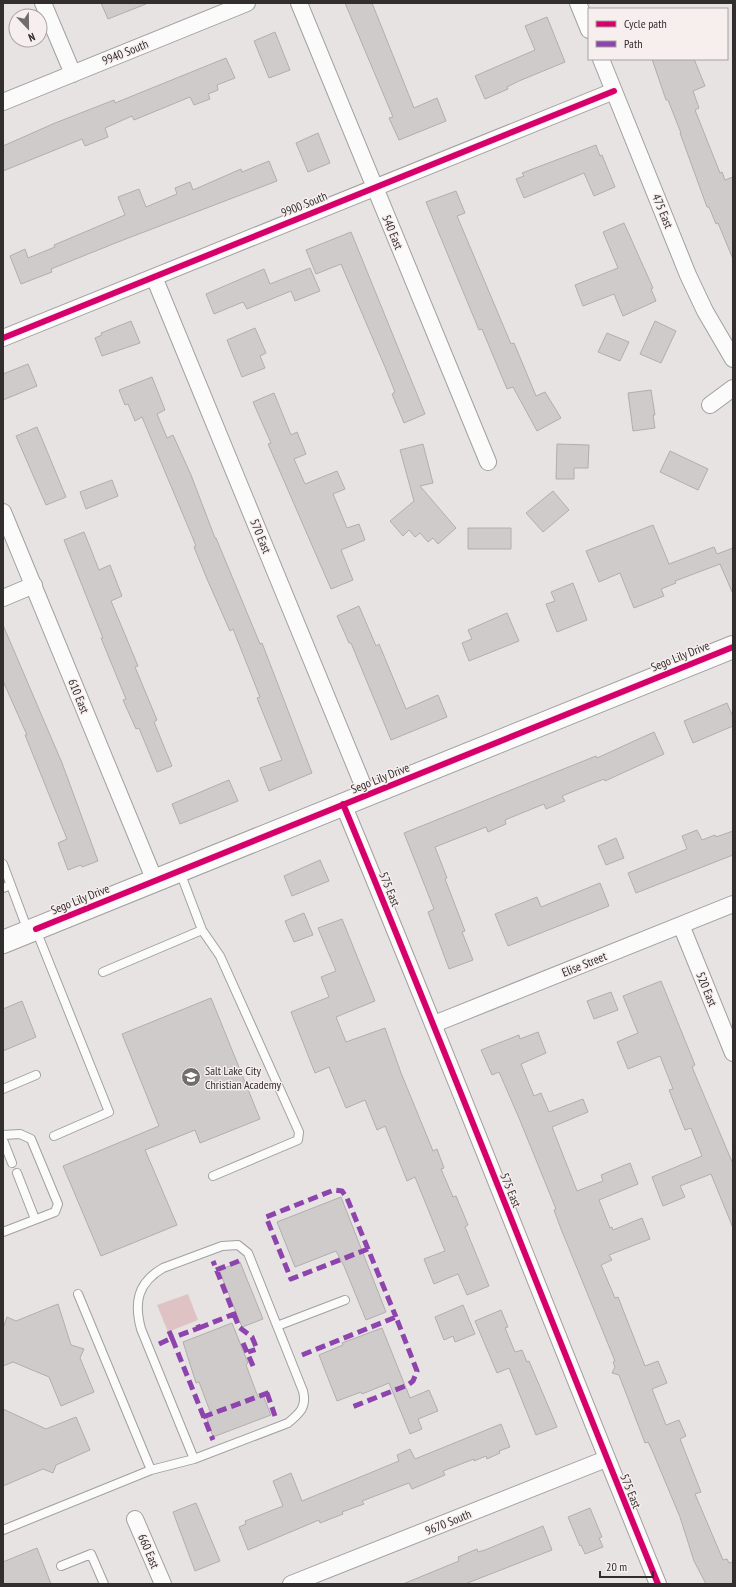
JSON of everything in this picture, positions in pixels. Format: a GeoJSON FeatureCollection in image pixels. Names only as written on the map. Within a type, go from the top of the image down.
{"type":"FeatureCollection","features":[{"type":"Feature","properties":{"kind":"main road","name":"Sego Lily Drive"},"geometry":{"type":"LineString","coordinates":[[3,942],[733,647]]}},
{"type":"Feature","properties":{"kind":"street"},"geometry":{"type":"LineString","coordinates":[[44,3],[73,74]]}},
{"type":"Feature","properties":{"kind":"street","name":"9940 South"},"geometry":{"type":"LineString","coordinates":[[3,102],[247,3]]}},
{"type":"Feature","properties":{"kind":"street","name":"540 East"},"geometry":{"type":"LineString","coordinates":[[298,3],[488,462]]}},
{"type":"Feature","properties":{"kind":"street"},"geometry":{"type":"LineString","coordinates":[[578,3],[588,28]]}},
{"type":"Feature","properties":{"kind":"street","name":"475 East"},"geometry":{"type":"LineString","coordinates":[[601,60],[688,275],[709,318],[733,359]]}},
{"type":"Feature","properties":{"kind":"street","name":"9900 South"},"geometry":{"type":"LineString","coordinates":[[3,338],[614,91]]}},
{"type":"Feature","properties":{"kind":"street","name":"570 East"},"geometry":{"type":"LineString","coordinates":[[154,277],[367,795]]}},
{"type":"Feature","properties":{"kind":"street"},"geometry":{"type":"LineString","coordinates":[[710,405],[733,388]]}},
{"type":"Feature","properties":{"kind":"street","name":"610 East"},"geometry":{"type":"LineString","coordinates":[[3,512],[155,881]]}},
{"type":"Feature","properties":{"kind":"street"},"geometry":{"type":"LineString","coordinates":[[3,598],[34,585]]}},
{"type":"Feature","properties":{"kind":"street","name":"575 East"},"geometry":{"type":"LineString","coordinates":[[344,804],[434,1024],[606,1459],[658,1584]]}},
{"type":"Feature","properties":{"kind":"street","name":"Elise Street"},"geometry":{"type":"LineString","coordinates":[[434,1024],[733,904]]}},
{"type":"Feature","properties":{"kind":"street","name":"520 East"},"geometry":{"type":"LineString","coordinates":[[681,925],[733,1053]]}},
{"type":"Feature","properties":{"kind":"street","name":"9670 South"},"geometry":{"type":"LineString","coordinates":[[291,1584],[606,1459]]}},
{"type":"Feature","properties":{"kind":"street","name":"660 East"},"geometry":{"type":"LineString","coordinates":[[135,1519],[163,1584]]}},
{"type":"Feature","properties":{"kind":"lane"},"geometry":{"type":"LineString","coordinates":[[3,864],[109,1112],[54,1136]]}},
{"type":"Feature","properties":{"kind":"lane"},"geometry":{"type":"LineString","coordinates":[[179,871],[202,930],[220,956],[299,1132],[298,1140],[213,1176]]}},
{"type":"Feature","properties":{"kind":"lane"},"geometry":{"type":"LineString","coordinates":[[3,888],[11,885]]}},
{"type":"Feature","properties":{"kind":"lane"},"geometry":{"type":"LineString","coordinates":[[103,972],[202,930]]}},
{"type":"Feature","properties":{"kind":"lane"},"geometry":{"type":"LineString","coordinates":[[3,1089],[36,1075]]}},
{"type":"Feature","properties":{"kind":"lane"},"geometry":{"type":"LineString","coordinates":[[3,1135],[20,1134],[31,1139],[58,1204],[55,1212],[3,1232]]}},
{"type":"Feature","properties":{"kind":"lane"},"geometry":{"type":"LineString","coordinates":[[3,1140],[12,1163]]}},
{"type":"Feature","properties":{"kind":"lane"},"geometry":{"type":"LineString","coordinates":[[16,1173],[35,1219]]}},
{"type":"Feature","properties":{"kind":"lane"},"geometry":{"type":"LineString","coordinates":[[3,1530],[151,1470],[194,1459],[288,1423],[304,1408],[305,1399],[303,1391],[248,1253],[238,1245],[222,1246],[162,1268],[155,1272],[140,1290],[137,1314],[141,1329],[194,1459]]}},
{"type":"Feature","properties":{"kind":"lane"},"geometry":{"type":"LineString","coordinates":[[78,1294],[151,1470]]}},
{"type":"Feature","properties":{"kind":"lane"},"geometry":{"type":"LineString","coordinates":[[277,1326],[345,1300]]}},
{"type":"Feature","properties":{"kind":"lane"},"geometry":{"type":"LineString","coordinates":[[61,1566],[91,1554],[104,1584]]}},
{"type":"Feature","properties":{"kind":"shaded area"},"geometry":{"type":"Polygon","coordinates":[[[188,1294],[198,1320],[168,1332],[157,1305],[188,1294]]]}},
{"type":"Feature","properties":{"kind":"building"},"geometry":{"type":"Polygon","coordinates":[[[101,3],[146,3],[146,4],[108,19],[101,3]]]}},
{"type":"Feature","properties":{"kind":"building"},"geometry":{"type":"Polygon","coordinates":[[[345,3],[372,3],[414,108],[437,98],[446,121],[399,140],[389,118],[393,117],[345,3]]]}},
{"type":"Feature","properties":{"kind":"building"},"geometry":{"type":"Polygon","coordinates":[[[547,17],[565,62],[519,81],[507,87],[508,89],[485,99],[475,76],[535,50],[525,26],[547,17]]]}},
{"type":"Feature","properties":{"kind":"building"},"geometry":{"type":"Polygon","coordinates":[[[275,32],[290,70],[269,78],[254,41],[275,32]]]}},
{"type":"Feature","properties":{"kind":"building"},"geometry":{"type":"Polygon","coordinates":[[[226,58],[235,78],[217,85],[218,90],[208,94],[210,99],[194,105],[190,97],[134,120],[132,116],[105,128],[108,137],[85,146],[82,139],[3,171],[3,146],[55,123],[114,100],[115,103],[226,58]]]}},
{"type":"Feature","properties":{"kind":"building"},"geometry":{"type":"Polygon","coordinates":[[[652,60],[694,60],[705,86],[693,91],[699,108],[695,110],[720,173],[722,172],[725,180],[733,177],[733,259],[718,223],[716,224],[709,207],[707,207],[681,133],[668,100],[666,100],[652,60]]]}},
{"type":"Feature","properties":{"kind":"building"},"geometry":{"type":"Polygon","coordinates":[[[318,133],[330,163],[308,172],[296,143],[318,133]]]}},
{"type":"Feature","properties":{"kind":"building"},"geometry":{"type":"Polygon","coordinates":[[[596,145],[600,156],[602,155],[615,187],[594,196],[584,173],[524,198],[516,179],[524,176],[522,173],[596,145]]]}},
{"type":"Feature","properties":{"kind":"building"},"geometry":{"type":"Polygon","coordinates":[[[269,161],[277,181],[118,242],[51,269],[52,272],[21,284],[10,256],[25,249],[28,258],[55,247],[54,245],[125,215],[118,197],[139,189],[146,207],[177,194],[175,188],[190,182],[193,190],[241,169],[242,172],[269,161]]]}},
{"type":"Feature","properties":{"kind":"building"},"geometry":{"type":"Polygon","coordinates":[[[456,191],[465,213],[457,216],[511,344],[514,343],[536,396],[545,392],[561,418],[537,431],[513,387],[507,389],[482,329],[479,330],[426,202],[456,191]]]}},
{"type":"Feature","properties":{"kind":"building"},"geometry":{"type":"Polygon","coordinates":[[[624,223],[653,288],[651,289],[656,301],[623,316],[614,294],[583,306],[575,285],[618,268],[603,232],[624,223]]]}},
{"type":"Feature","properties":{"kind":"building"},"geometry":{"type":"Polygon","coordinates":[[[351,232],[425,414],[404,423],[392,394],[395,392],[341,264],[316,274],[306,250],[351,232]]]}},
{"type":"Feature","properties":{"kind":"building"},"geometry":{"type":"Polygon","coordinates":[[[310,268],[320,291],[295,301],[291,291],[247,309],[243,302],[214,314],[206,294],[264,269],[270,284],[310,268]]]}},
{"type":"Feature","properties":{"kind":"building"},"geometry":{"type":"Polygon","coordinates":[[[131,321],[140,343],[102,356],[95,338],[102,335],[101,333],[131,321]]]}},
{"type":"Feature","properties":{"kind":"building"},"geometry":{"type":"Polygon","coordinates":[[[655,321],[676,331],[661,363],[640,354],[655,321]]]}},
{"type":"Feature","properties":{"kind":"building"},"geometry":{"type":"Polygon","coordinates":[[[255,328],[266,353],[260,356],[265,368],[242,377],[227,340],[255,328]]]}},
{"type":"Feature","properties":{"kind":"building"},"geometry":{"type":"Polygon","coordinates":[[[607,333],[629,342],[620,361],[598,352],[607,333]]]}},
{"type":"Feature","properties":{"kind":"building"},"geometry":{"type":"Polygon","coordinates":[[[28,364],[37,386],[3,400],[3,374],[28,364]]]}},
{"type":"Feature","properties":{"kind":"building"},"geometry":{"type":"Polygon","coordinates":[[[152,377],[165,410],[157,414],[167,438],[173,435],[191,475],[215,538],[260,644],[262,643],[312,773],[269,791],[260,768],[282,760],[257,698],[260,697],[233,629],[230,631],[207,579],[194,547],[196,546],[192,536],[142,417],[135,421],[128,404],[125,405],[119,390],[152,377]]]}},
{"type":"Feature","properties":{"kind":"building"},"geometry":{"type":"Polygon","coordinates":[[[651,390],[655,415],[653,415],[655,428],[633,431],[628,393],[651,390]]]}},
{"type":"Feature","properties":{"kind":"building"},"geometry":{"type":"Polygon","coordinates":[[[274,393],[291,435],[297,432],[306,454],[294,459],[305,484],[337,471],[345,489],[333,494],[347,528],[359,524],[365,540],[341,550],[353,580],[331,589],[268,444],[271,443],[253,402],[274,393]]]}},
{"type":"Feature","properties":{"kind":"building"},"geometry":{"type":"Polygon","coordinates":[[[37,427],[66,497],[46,505],[16,436],[37,427]]]}},
{"type":"Feature","properties":{"kind":"building"},"geometry":{"type":"Polygon","coordinates":[[[423,444],[433,483],[420,486],[456,528],[438,544],[433,538],[428,542],[420,533],[415,537],[409,530],[403,536],[390,521],[414,501],[400,450],[423,444]]]}},
{"type":"Feature","properties":{"kind":"building"},"geometry":{"type":"Polygon","coordinates":[[[557,444],[589,445],[588,468],[574,468],[574,479],[556,479],[557,444]]]}},
{"type":"Feature","properties":{"kind":"building"},"geometry":{"type":"Polygon","coordinates":[[[670,451],[708,469],[698,490],[660,472],[670,451]]]}},
{"type":"Feature","properties":{"kind":"building"},"geometry":{"type":"Polygon","coordinates":[[[112,480],[118,496],[86,509],[80,492],[112,480]]]}},
{"type":"Feature","properties":{"kind":"building"},"geometry":{"type":"Polygon","coordinates":[[[553,491],[569,510],[543,532],[526,513],[553,491]]]}},
{"type":"Feature","properties":{"kind":"building"},"geometry":{"type":"Polygon","coordinates":[[[653,525],[669,564],[714,547],[717,554],[733,548],[733,594],[720,564],[675,581],[676,583],[661,589],[664,596],[634,608],[620,573],[599,582],[586,551],[653,525]]]}},
{"type":"Feature","properties":{"kind":"building"},"geometry":{"type":"Polygon","coordinates":[[[468,528],[511,528],[511,549],[468,549],[468,528]]]}},
{"type":"Feature","properties":{"kind":"building"},"geometry":{"type":"Polygon","coordinates":[[[84,532],[99,570],[110,565],[122,596],[111,601],[138,666],[135,667],[157,720],[154,722],[172,766],[157,772],[139,728],[136,729],[123,700],[126,699],[64,540],[84,532]]]}},
{"type":"Feature","properties":{"kind":"building"},"geometry":{"type":"Polygon","coordinates":[[[573,583],[587,620],[557,632],[546,604],[555,601],[551,592],[573,583]]]}},
{"type":"Feature","properties":{"kind":"building"},"geometry":{"type":"Polygon","coordinates":[[[359,606],[376,646],[379,644],[406,709],[438,695],[447,717],[391,740],[351,643],[349,643],[337,616],[359,606]]]}},
{"type":"Feature","properties":{"kind":"building"},"geometry":{"type":"Polygon","coordinates":[[[507,613],[519,641],[469,661],[462,643],[472,639],[468,630],[507,613]]]}},
{"type":"Feature","properties":{"kind":"building"},"geometry":{"type":"Polygon","coordinates":[[[3,625],[62,763],[98,861],[82,867],[81,865],[68,870],[58,843],[67,839],[25,735],[27,735],[3,681],[3,625]]]}},
{"type":"Feature","properties":{"kind":"building"},"geometry":{"type":"Polygon","coordinates":[[[727,703],[733,717],[733,726],[693,743],[684,721],[727,703]]]}},
{"type":"Feature","properties":{"kind":"building"},"geometry":{"type":"Polygon","coordinates":[[[654,732],[664,754],[605,781],[604,779],[562,796],[565,801],[546,809],[544,804],[505,820],[506,824],[488,832],[486,827],[435,847],[447,878],[445,879],[465,931],[462,932],[473,960],[449,969],[428,912],[434,909],[404,833],[596,756],[597,758],[654,732]]]}},
{"type":"Feature","properties":{"kind":"building"},"geometry":{"type":"Polygon","coordinates":[[[229,780],[238,801],[180,824],[172,804],[229,780]]]}},
{"type":"Feature","properties":{"kind":"building"},"geometry":{"type":"Polygon","coordinates":[[[697,830],[702,840],[733,831],[733,855],[636,893],[628,873],[687,849],[682,836],[697,830]]]}},
{"type":"Feature","properties":{"kind":"building"},"geometry":{"type":"Polygon","coordinates":[[[616,838],[624,858],[606,865],[598,846],[616,838]]]}},
{"type":"Feature","properties":{"kind":"building"},"geometry":{"type":"Polygon","coordinates":[[[320,860],[329,881],[292,896],[284,876],[320,860]]]}},
{"type":"Feature","properties":{"kind":"building"},"geometry":{"type":"Polygon","coordinates":[[[600,883],[609,906],[508,946],[495,914],[537,897],[541,907],[600,883]]]}},
{"type":"Feature","properties":{"kind":"building"},"geometry":{"type":"Polygon","coordinates":[[[304,913],[313,935],[294,942],[285,921],[304,913]]]}},
{"type":"Feature","properties":{"kind":"building"},"geometry":{"type":"Polygon","coordinates":[[[342,919],[375,1001],[336,1017],[346,1042],[385,1028],[401,1073],[433,1151],[437,1149],[444,1168],[441,1169],[453,1197],[456,1196],[468,1225],[465,1227],[489,1286],[467,1295],[458,1274],[434,1284],[424,1259],[445,1251],[415,1177],[407,1181],[385,1126],[377,1130],[365,1100],[346,1108],[329,1067],[315,1073],[291,1012],[329,997],[321,977],[336,971],[318,928],[342,919]]]}},
{"type":"Feature","properties":{"kind":"building"},"geometry":{"type":"Polygon","coordinates":[[[661,981],[695,1065],[692,1067],[733,1164],[733,1228],[711,1174],[680,1186],[685,1197],[663,1206],[652,1177],[702,1156],[691,1128],[685,1130],[669,1090],[673,1089],[660,1056],[628,1069],[617,1042],[638,1033],[623,996],[661,981]]]}},
{"type":"Feature","properties":{"kind":"building"},"geometry":{"type":"Polygon","coordinates":[[[611,992],[618,1010],[594,1019],[587,1001],[611,992]]]}},
{"type":"Feature","properties":{"kind":"building"},"geometry":{"type":"Polygon","coordinates":[[[211,998],[260,1119],[200,1143],[195,1130],[145,1150],[177,1225],[101,1256],[63,1166],[159,1126],[122,1034],[211,998]]]}},
{"type":"Feature","properties":{"kind":"building"},"geometry":{"type":"Polygon","coordinates":[[[22,1001],[36,1037],[3,1051],[3,1009],[22,1001]]]}},
{"type":"Feature","properties":{"kind":"building"},"geometry":{"type":"Polygon","coordinates":[[[538,1032],[546,1053],[521,1064],[534,1096],[541,1093],[549,1112],[583,1099],[588,1112],[552,1127],[577,1191],[603,1181],[601,1175],[630,1163],[638,1184],[599,1200],[610,1228],[612,1227],[613,1230],[642,1218],[650,1239],[609,1255],[612,1260],[601,1265],[615,1298],[618,1297],[645,1366],[658,1361],[667,1383],[652,1389],[666,1425],[679,1420],[686,1436],[680,1439],[701,1492],[695,1494],[723,1560],[727,1559],[729,1563],[733,1562],[733,1584],[706,1584],[694,1561],[680,1517],[652,1450],[648,1442],[645,1443],[619,1375],[612,1373],[615,1367],[613,1362],[615,1361],[561,1229],[554,1210],[556,1209],[519,1118],[499,1072],[492,1075],[481,1050],[519,1035],[520,1039],[538,1032]]]}},
{"type":"Feature","properties":{"kind":"building"},"geometry":{"type":"Polygon","coordinates":[[[341,1197],[386,1312],[366,1320],[344,1266],[336,1251],[295,1267],[277,1222],[341,1197]]]}},
{"type":"Feature","properties":{"kind":"building"},"geometry":{"type":"Polygon","coordinates":[[[240,1262],[263,1319],[242,1327],[219,1270],[240,1262]]]}},
{"type":"Feature","properties":{"kind":"building"},"geometry":{"type":"Polygon","coordinates":[[[58,1304],[71,1345],[84,1349],[80,1358],[94,1392],[61,1406],[49,1377],[13,1362],[3,1366],[3,1328],[7,1317],[16,1321],[58,1304]]]}},
{"type":"Feature","properties":{"kind":"building"},"geometry":{"type":"Polygon","coordinates":[[[463,1305],[475,1334],[455,1342],[453,1336],[444,1340],[435,1317],[463,1305]]]}},
{"type":"Feature","properties":{"kind":"building"},"geometry":{"type":"Polygon","coordinates":[[[501,1310],[508,1327],[505,1328],[515,1352],[522,1350],[527,1362],[529,1361],[557,1427],[536,1435],[509,1368],[497,1373],[475,1321],[501,1310]]]}},
{"type":"Feature","properties":{"kind":"building"},"geometry":{"type":"Polygon","coordinates":[[[232,1323],[248,1363],[246,1365],[258,1397],[263,1395],[271,1415],[213,1437],[206,1416],[211,1414],[199,1382],[196,1383],[183,1342],[232,1323]]]}},
{"type":"Feature","properties":{"kind":"building"},"geometry":{"type":"Polygon","coordinates":[[[382,1328],[410,1398],[429,1390],[438,1411],[418,1419],[422,1429],[410,1434],[389,1383],[362,1394],[361,1392],[337,1401],[319,1355],[343,1345],[342,1343],[382,1328]]]}},
{"type":"Feature","properties":{"kind":"building"},"geometry":{"type":"Polygon","coordinates":[[[3,1409],[46,1429],[76,1417],[90,1450],[56,1465],[53,1473],[43,1469],[3,1486],[3,1409]]]}},
{"type":"Feature","properties":{"kind":"building"},"geometry":{"type":"Polygon","coordinates":[[[501,1424],[510,1447],[499,1451],[500,1453],[487,1459],[486,1456],[474,1461],[474,1459],[443,1471],[445,1475],[412,1489],[409,1483],[362,1501],[364,1504],[342,1512],[343,1514],[320,1523],[319,1520],[248,1550],[239,1527],[246,1524],[245,1521],[283,1506],[273,1481],[291,1473],[302,1501],[399,1461],[397,1455],[410,1449],[415,1459],[501,1424]]]}},
{"type":"Feature","properties":{"kind":"building"},"geometry":{"type":"Polygon","coordinates":[[[196,1503],[220,1561],[195,1571],[173,1512],[196,1503]]]}},
{"type":"Feature","properties":{"kind":"building"},"geometry":{"type":"Polygon","coordinates":[[[590,1508],[602,1537],[599,1538],[603,1547],[585,1554],[581,1545],[580,1546],[568,1517],[590,1508]]]}},
{"type":"Feature","properties":{"kind":"building"},"geometry":{"type":"Polygon","coordinates":[[[543,1526],[552,1550],[465,1584],[403,1584],[459,1561],[458,1557],[477,1549],[478,1552],[485,1550],[543,1526]]]}},
{"type":"Feature","properties":{"kind":"building"},"geometry":{"type":"Polygon","coordinates":[[[37,1548],[51,1584],[3,1584],[3,1562],[37,1548]]]}},
{"type":"Feature","properties":{"kind":"marked path"},"geometry":{"type":"LineString","coordinates":[[368,1249],[291,1279],[266,1217],[334,1190],[342,1191],[347,1198],[396,1317]]}},
{"type":"Feature","properties":{"kind":"marked path"},"geometry":{"type":"LineString","coordinates":[[199,1328],[234,1314],[213,1261]]}},
{"type":"Feature","properties":{"kind":"marked path"},"geometry":{"type":"LineString","coordinates":[[216,1270],[239,1261]]}},
{"type":"Feature","properties":{"kind":"marked path"},"geometry":{"type":"LineString","coordinates":[[234,1314],[239,1327],[252,1337],[257,1349],[248,1352]]}},
{"type":"Feature","properties":{"kind":"marked path"},"geometry":{"type":"LineString","coordinates":[[302,1355],[396,1317],[417,1371],[413,1381],[408,1385],[352,1407]]}},
{"type":"Feature","properties":{"kind":"marked path"},"geometry":{"type":"LineString","coordinates":[[169,1331],[172,1338],[199,1328],[196,1321]]}},
{"type":"Feature","properties":{"kind":"marked path"},"geometry":{"type":"LineString","coordinates":[[159,1344],[172,1338],[213,1440]]}},
{"type":"Feature","properties":{"kind":"marked path"},"geometry":{"type":"LineString","coordinates":[[243,1343],[254,1368]]}},
{"type":"Feature","properties":{"kind":"marked path"},"geometry":{"type":"LineString","coordinates":[[203,1417],[273,1391]]}},
{"type":"Feature","properties":{"kind":"marked path"},"geometry":{"type":"LineString","coordinates":[[267,1393],[275,1416]]}},
{"type":"Feature","properties":{"kind":"cycle path"},"geometry":{"type":"LineString","coordinates":[[3,338],[614,91]]}},
{"type":"Feature","properties":{"kind":"cycle path"},"geometry":{"type":"LineString","coordinates":[[36,929],[733,647]]}},
{"type":"Feature","properties":{"kind":"cycle path"},"geometry":{"type":"LineString","coordinates":[[343,804],[658,1584]]}},
{"type":"Feature","properties":{"kind":"place","name":"Salt Lake City Christian Academy"},"geometry":{"type":"Point","coordinates":[191,1077]}}]}
